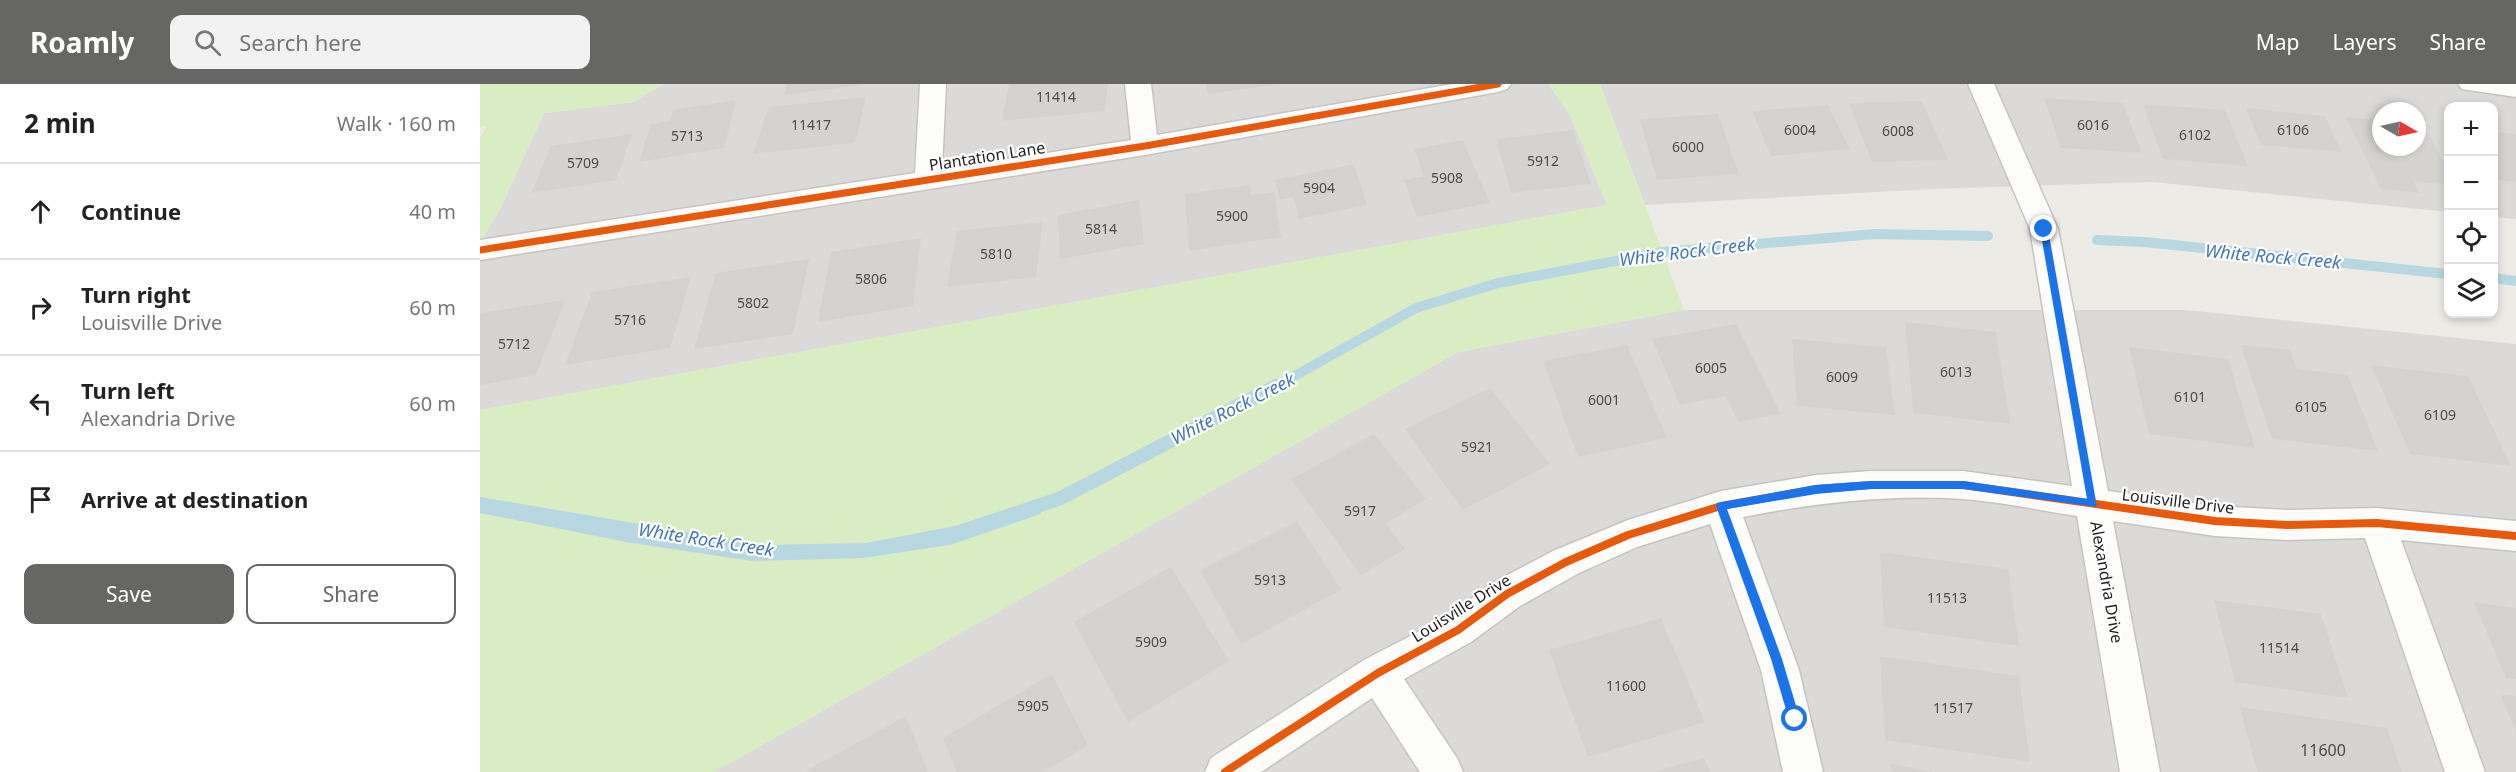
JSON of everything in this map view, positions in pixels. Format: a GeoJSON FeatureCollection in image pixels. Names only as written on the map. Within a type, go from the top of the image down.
{"type":"FeatureCollection","features":[{"type":"Feature","properties":{"kind":"street"},"geometry":{"type":"LineString","coordinates":[[928,178],[933,84]]}},
{"type":"Feature","properties":{"kind":"street"},"geometry":{"type":"LineString","coordinates":[[1138,84],[1145,146]]}},
{"type":"Feature","properties":{"kind":"street"},"geometry":{"type":"LineString","coordinates":[[1345,84],[1353,111]]}},
{"type":"Feature","properties":{"kind":"street","name":"Plantation Lane"},"geometry":{"type":"LineString","coordinates":[[480,250],[928,178],[1145,146],[1498,84]]}},
{"type":"Feature","properties":{"kind":"street","name":"Alexandria Drive"},"geometry":{"type":"LineString","coordinates":[[1981,84],[2044,229],[2140,772]]}},
{"type":"Feature","properties":{"kind":"street"},"geometry":{"type":"LineString","coordinates":[[2471,84],[2516,89]]}},
{"type":"Feature","properties":{"kind":"street","name":"Louisville Drive"},"geometry":{"type":"LineString","coordinates":[[1226,772],[1378,673],[1458,630],[1507,594],[1566,562],[1628,535],[1721,506],[1816,489],[1871,485],[1963,485],[2215,520],[2287,525],[2377,523],[2516,536]]}},
{"type":"Feature","properties":{"kind":"street"},"geometry":{"type":"LineString","coordinates":[[1721,506],[1795,719],[1803,772]]}},
{"type":"Feature","properties":{"kind":"street"},"geometry":{"type":"LineString","coordinates":[[2377,523],[2465,772]]}},
{"type":"Feature","properties":{"kind":"street"},"geometry":{"type":"LineString","coordinates":[[1378,673],[1443,772]]}},
{"type":"Feature","properties":{"kind":"shaded area"},"geometry":{"type":"Polygon","coordinates":[[[664,84],[1548,84],[1570,115],[1607,205],[480,410],[480,243],[501,207],[544,113],[633,102],[664,84]]]}},
{"type":"Feature","properties":{"kind":"shaded area"},"geometry":{"type":"Polygon","coordinates":[[[1600,84],[2516,84],[2516,219],[2498,217],[2498,102],[2444,102],[2444,212],[2152,182],[1930,189],[1645,205],[1600,84]]]}},
{"type":"Feature","properties":{"kind":"shaded area"},"geometry":{"type":"Polygon","coordinates":[[[1684,310],[2186,310],[2516,344],[2516,772],[714,772],[1458,352],[1684,310]]]}},
{"type":"Feature","properties":{"kind":"green space"},"geometry":{"type":"Polygon","coordinates":[[[480,84],[664,84],[633,102],[544,113],[501,207],[480,243],[480,138],[487,126],[480,127],[480,84]]]}},
{"type":"Feature","properties":{"kind":"green space"},"geometry":{"type":"Polygon","coordinates":[[[1548,84],[1600,84],[1684,310],[1458,352],[714,772],[480,772],[480,410],[1607,205],[1570,115],[1548,84]]]}},
{"type":"Feature","properties":{"kind":"water"},"geometry":{"type":"Polygon","coordinates":[[[480,497],[764,545],[866,543],[955,526],[1037,499],[1041,514],[950,545],[863,558],[752,561],[632,543],[480,513],[480,497]]]}},
{"type":"Feature","properties":{"kind":"building"},"geometry":{"type":"Polygon","coordinates":[[[787,84],[862,84],[862,85],[784,95],[787,84]]]}},
{"type":"Feature","properties":{"kind":"building"},"geometry":{"type":"Polygon","coordinates":[[[1009,84],[1108,84],[1105,111],[1002,121],[1009,84]]]}},
{"type":"Feature","properties":{"kind":"building"},"geometry":{"type":"Polygon","coordinates":[[[1206,84],[1274,84],[1274,85],[1208,94],[1206,84]]]}},
{"type":"Feature","properties":{"kind":"building"},"geometry":{"type":"Polygon","coordinates":[[[866,97],[855,143],[753,154],[769,107],[866,97]]]}},
{"type":"Feature","properties":{"kind":"building"},"geometry":{"type":"Polygon","coordinates":[[[2044,98],[2123,103],[2142,153],[2061,148],[2044,98]]]}},
{"type":"Feature","properties":{"kind":"building"},"geometry":{"type":"Polygon","coordinates":[[[736,100],[724,148],[639,162],[651,124],[670,121],[673,110],[736,100]]]}},
{"type":"Feature","properties":{"kind":"building"},"geometry":{"type":"Polygon","coordinates":[[[1922,101],[1948,160],[1872,162],[1849,103],[1922,101]]]}},
{"type":"Feature","properties":{"kind":"building"},"geometry":{"type":"Polygon","coordinates":[[[2143,104],[2225,110],[2248,166],[2163,159],[2143,104]]]}},
{"type":"Feature","properties":{"kind":"building"},"geometry":{"type":"Polygon","coordinates":[[[1828,105],[1850,149],[1771,156],[1752,111],[1828,105]]]}},
{"type":"Feature","properties":{"kind":"building"},"geometry":{"type":"Polygon","coordinates":[[[2246,108],[2325,116],[2342,152],[2261,145],[2246,108]]]}},
{"type":"Feature","properties":{"kind":"building"},"geometry":{"type":"Polygon","coordinates":[[[1718,114],[1739,174],[1657,180],[1640,119],[1718,114]]]}},
{"type":"Feature","properties":{"kind":"building"},"geometry":{"type":"Polygon","coordinates":[[[2346,117],[2372,119],[2372,156],[2426,156],[2426,130],[2444,163],[2444,185],[2413,181],[2420,193],[2381,189],[2346,117]]]}},
{"type":"Feature","properties":{"kind":"building"},"geometry":{"type":"Polygon","coordinates":[[[1573,130],[1591,184],[1511,193],[1496,139],[1573,130]]]}},
{"type":"Feature","properties":{"kind":"building"},"geometry":{"type":"Polygon","coordinates":[[[2498,132],[2516,134],[2516,182],[2498,180],[2498,132]]]}},
{"type":"Feature","properties":{"kind":"building"},"geometry":{"type":"Polygon","coordinates":[[[632,134],[616,180],[531,193],[551,146],[632,134]]]}},
{"type":"Feature","properties":{"kind":"building"},"geometry":{"type":"Polygon","coordinates":[[[1463,140],[1490,203],[1417,217],[1404,180],[1424,176],[1414,149],[1463,140]]]}},
{"type":"Feature","properties":{"kind":"building"},"geometry":{"type":"Polygon","coordinates":[[[1354,164],[1367,205],[1299,219],[1294,197],[1280,200],[1275,180],[1354,164]]]}},
{"type":"Feature","properties":{"kind":"building"},"geometry":{"type":"Polygon","coordinates":[[[1250,185],[1251,195],[1274,192],[1281,237],[1189,251],[1185,194],[1250,185]]]}},
{"type":"Feature","properties":{"kind":"building"},"geometry":{"type":"Polygon","coordinates":[[[1139,200],[1144,244],[1060,259],[1058,215],[1139,200]]]}},
{"type":"Feature","properties":{"kind":"building"},"geometry":{"type":"Polygon","coordinates":[[[1043,222],[1036,277],[947,287],[957,231],[1043,222]]]}},
{"type":"Feature","properties":{"kind":"building"},"geometry":{"type":"Polygon","coordinates":[[[921,238],[913,306],[818,322],[831,252],[921,238]]]}},
{"type":"Feature","properties":{"kind":"building"},"geometry":{"type":"Polygon","coordinates":[[[809,259],[793,334],[694,349],[716,273],[809,259]]]}},
{"type":"Feature","properties":{"kind":"building"},"geometry":{"type":"Polygon","coordinates":[[[691,277],[670,348],[565,365],[592,292],[691,277]]]}},
{"type":"Feature","properties":{"kind":"building"},"geometry":{"type":"Polygon","coordinates":[[[565,300],[536,375],[480,385],[480,313],[565,300]]]}},
{"type":"Feature","properties":{"kind":"building"},"geometry":{"type":"Polygon","coordinates":[[[1905,322],[1996,332],[2010,424],[1913,413],[1905,322]]]}},
{"type":"Feature","properties":{"kind":"building"},"geometry":{"type":"Polygon","coordinates":[[[1736,324],[1781,414],[1738,422],[1726,396],[1680,405],[1652,339],[1736,324]]]}},
{"type":"Feature","properties":{"kind":"building"},"geometry":{"type":"Polygon","coordinates":[[[1792,339],[1886,347],[1895,415],[1797,406],[1792,339]]]}},
{"type":"Feature","properties":{"kind":"building"},"geometry":{"type":"Polygon","coordinates":[[[1627,345],[1667,438],[1578,457],[1543,361],[1627,345]]]}},
{"type":"Feature","properties":{"kind":"building"},"geometry":{"type":"Polygon","coordinates":[[[2241,345],[2290,350],[2297,369],[2348,375],[2378,451],[2272,439],[2241,345]]]}},
{"type":"Feature","properties":{"kind":"building"},"geometry":{"type":"Polygon","coordinates":[[[2129,347],[2228,359],[2255,448],[2149,434],[2129,347]]]}},
{"type":"Feature","properties":{"kind":"building"},"geometry":{"type":"Polygon","coordinates":[[[2371,365],[2468,376],[2511,466],[2410,454],[2371,365]]]}},
{"type":"Feature","properties":{"kind":"building"},"geometry":{"type":"Polygon","coordinates":[[[1490,388],[1550,464],[1463,510],[1405,429],[1490,388]]]}},
{"type":"Feature","properties":{"kind":"building"},"geometry":{"type":"Polygon","coordinates":[[[1374,434],[1426,499],[1386,523],[1405,549],[1361,575],[1291,479],[1374,434]]]}},
{"type":"Feature","properties":{"kind":"building"},"geometry":{"type":"Polygon","coordinates":[[[1297,521],[1341,590],[1241,644],[1200,570],[1297,521]]]}},
{"type":"Feature","properties":{"kind":"building"},"geometry":{"type":"Polygon","coordinates":[[[1880,552],[2008,569],[2019,646],[1884,627],[1880,552]]]}},
{"type":"Feature","properties":{"kind":"building"},"geometry":{"type":"Polygon","coordinates":[[[1171,567],[1229,661],[1128,722],[1074,622],[1171,567]]]}},
{"type":"Feature","properties":{"kind":"building"},"geometry":{"type":"Polygon","coordinates":[[[2214,600],[2321,614],[2348,698],[2235,682],[2214,600]]]}},
{"type":"Feature","properties":{"kind":"building"},"geometry":{"type":"Polygon","coordinates":[[[2474,602],[2516,608],[2516,679],[2506,678],[2474,602]]]}},
{"type":"Feature","properties":{"kind":"building"},"geometry":{"type":"Polygon","coordinates":[[[1661,618],[1705,722],[1588,757],[1549,650],[1661,618]]]}},
{"type":"Feature","properties":{"kind":"building"},"geometry":{"type":"Polygon","coordinates":[[[1880,656],[2019,676],[2030,762],[1885,740],[1880,656]]]}},
{"type":"Feature","properties":{"kind":"building"},"geometry":{"type":"Polygon","coordinates":[[[1052,674],[1088,745],[1043,772],[957,772],[943,738],[1052,674]]]}},
{"type":"Feature","properties":{"kind":"building"},"geometry":{"type":"Polygon","coordinates":[[[2500,694],[2516,696],[2516,732],[2500,694]]]}},
{"type":"Feature","properties":{"kind":"building"},"geometry":{"type":"Polygon","coordinates":[[[2240,707],[2387,728],[2402,772],[2257,772],[2240,707]]]}},
{"type":"Feature","properties":{"kind":"building"},"geometry":{"type":"Polygon","coordinates":[[[906,716],[928,772],[804,772],[906,716]]]}},
{"type":"Feature","properties":{"kind":"building"},"geometry":{"type":"Polygon","coordinates":[[[1704,758],[1710,772],[1656,772],[1656,771],[1704,758]]]}},
{"type":"Feature","properties":{"kind":"building"},"geometry":{"type":"Polygon","coordinates":[[[1891,764],[1932,771],[1932,772],[1892,772],[1891,764]]]}},
{"type":"Feature","properties":{"kind":"waterway","name":"White Rock Creek"},"geometry":{"type":"LineString","coordinates":[[1273,388],[1416,308],[1498,283],[1663,252],[1875,234],[1988,236]]}},
{"type":"Feature","properties":{"kind":"waterway","name":"White Rock Creek"},"geometry":{"type":"LineString","coordinates":[[2097,240],[2145,242],[2444,274]]}},
{"type":"Feature","properties":{"kind":"waterway","name":"White Rock Creek"},"geometry":{"type":"LineString","coordinates":[[2498,279],[2516,281]]}},
{"type":"Feature","properties":{"kind":"waterway","name":"White Rock Creek"},"geometry":{"type":"LineString","coordinates":[[1023,511],[1061,498],[1276,386]]}},
{"type":"Feature","properties":{"kind":"cycle path"},"geometry":{"type":"LineString","coordinates":[[480,250],[1145,146],[1498,84]]}},
{"type":"Feature","properties":{"kind":"cycle path"},"geometry":{"type":"LineString","coordinates":[[1225,772],[1378,673],[1458,630],[1507,594],[1566,562],[1628,535],[1721,506],[1816,489],[1871,485],[1963,485],[2215,521],[2287,525],[2377,523],[2516,536]]}},
{"type":"Feature","properties":{"kind":"route"},"geometry":{"type":"LineString","coordinates":[[1795,719],[1721,506],[1816,489],[1871,485],[1963,485],[2093,504],[2044,229]]}}]}
